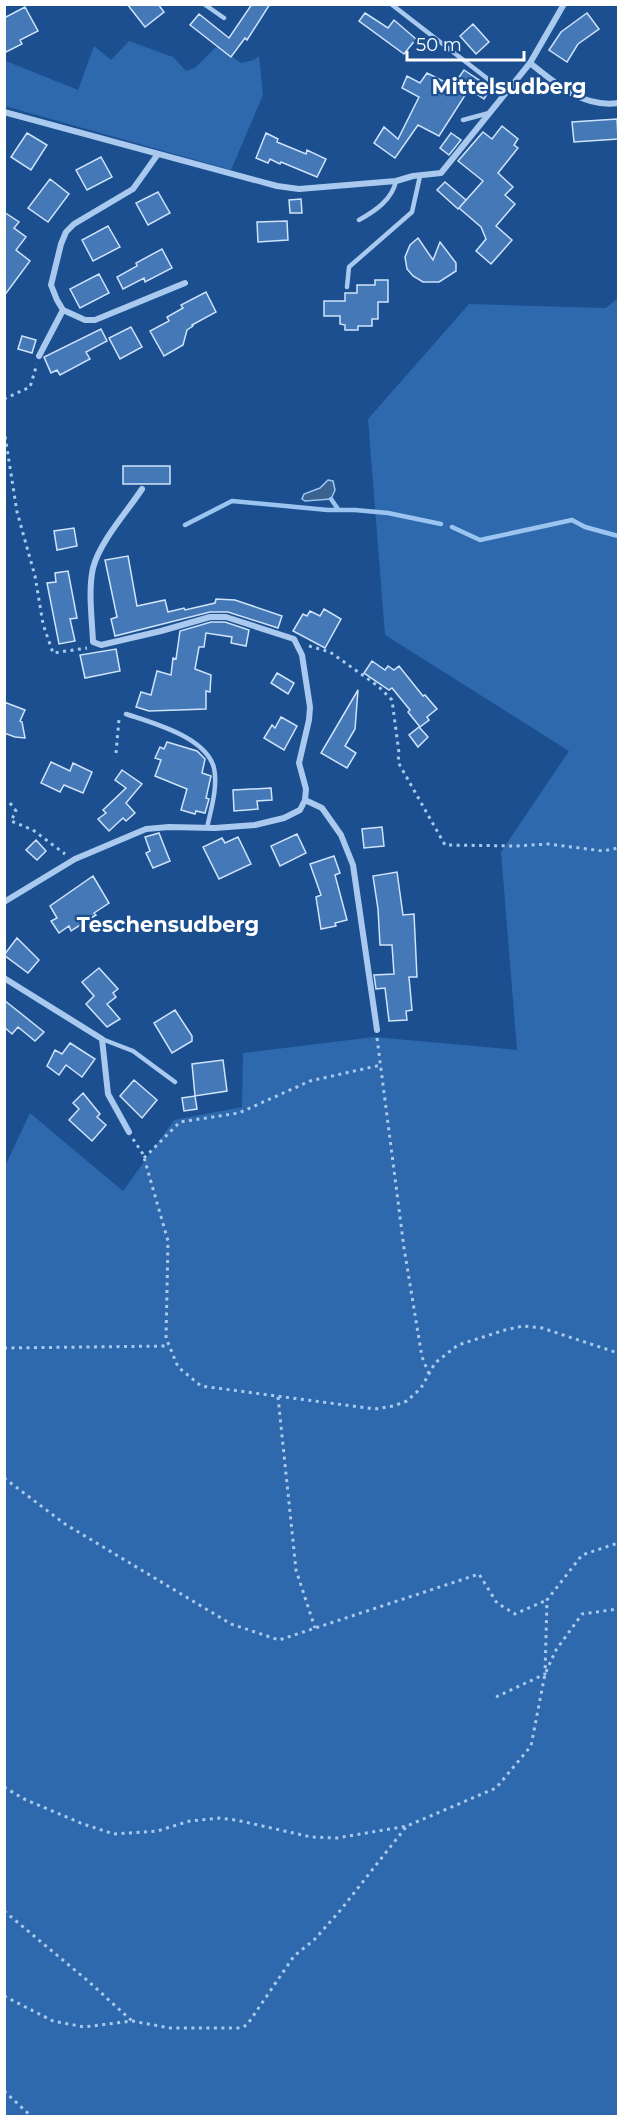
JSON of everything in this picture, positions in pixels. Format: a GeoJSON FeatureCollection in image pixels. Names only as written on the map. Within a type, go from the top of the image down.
{"type":"FeatureCollection","features":[{"type":"Feature","properties":{"kind":"street"},"geometry":{"type":"LineString","coordinates":[[4,112],[277,186],[299,189],[396,181],[441,174],[530,63],[564,4]]}},
{"type":"Feature","properties":{"kind":"street"},"geometry":{"type":"LineString","coordinates":[[530,63],[560,88],[601,104],[618,104]]}},
{"type":"Feature","properties":{"kind":"street"},"geometry":{"type":"LineString","coordinates":[[158,154],[133,189],[89,214],[66,232],[51,285],[63,310],[85,320],[95,320],[185,283]]}},
{"type":"Feature","properties":{"kind":"street"},"geometry":{"type":"LineString","coordinates":[[39,356],[63,310]]}},
{"type":"Feature","properties":{"kind":"street"},"geometry":{"type":"LineString","coordinates":[[4,902],[75,860],[146,829],[255,825],[284,818],[300,810],[305,800],[306,789],[299,763],[310,707],[302,655],[294,639],[226,617],[210,617],[161,632],[101,645],[93,642],[91,598],[93,569],[99,552],[142,489]]}},
{"type":"Feature","properties":{"kind":"street"},"geometry":{"type":"LineString","coordinates":[[305,800],[322,808],[341,835],[353,865],[376,1030]]}},
{"type":"Feature","properties":{"kind":"street"},"geometry":{"type":"LineString","coordinates":[[4,978],[102,1039],[108,1094],[129,1132]]}},
{"type":"Feature","properties":{"kind":"lane"},"geometry":{"type":"LineString","coordinates":[[204,4],[224,18]]}},
{"type":"Feature","properties":{"kind":"lane"},"geometry":{"type":"LineString","coordinates":[[391,4],[506,93]]}},
{"type":"Feature","properties":{"kind":"lane"},"geometry":{"type":"LineString","coordinates":[[463,120],[490,113]]}},
{"type":"Feature","properties":{"kind":"lane"},"geometry":{"type":"LineString","coordinates":[[346,287],[349,267],[412,212],[420,176]]}},
{"type":"Feature","properties":{"kind":"lane"},"geometry":{"type":"LineString","coordinates":[[359,220],[382,205],[394,190],[396,181]]}},
{"type":"Feature","properties":{"kind":"lane"},"geometry":{"type":"LineString","coordinates":[[126,714],[196,742],[209,755],[214,769],[215,784],[207,828]]}},
{"type":"Feature","properties":{"kind":"lane"},"geometry":{"type":"LineString","coordinates":[[102,1039],[133,1051],[175,1082]]}},
{"type":"Feature","properties":{"kind":"path"},"geometry":{"type":"LineString","coordinates":[[4,399],[30,387],[39,356]]}},
{"type":"Feature","properties":{"kind":"path"},"geometry":{"type":"LineString","coordinates":[[4,429],[17,512],[34,576],[43,624],[53,653],[101,645]]}},
{"type":"Feature","properties":{"kind":"path"},"geometry":{"type":"LineString","coordinates":[[294,639],[330,652],[378,686],[392,700],[399,753],[398,762],[445,845],[548,844],[603,851],[618,848]]}},
{"type":"Feature","properties":{"kind":"path"},"geometry":{"type":"LineString","coordinates":[[116,753],[120,717],[126,714]]}},
{"type":"Feature","properties":{"kind":"path"},"geometry":{"type":"LineString","coordinates":[[10,803],[16,811],[11,821],[33,830],[75,860]]}},
{"type":"Feature","properties":{"kind":"path"},"geometry":{"type":"LineString","coordinates":[[376,1030],[404,1248],[422,1357],[429,1374]]}},
{"type":"Feature","properties":{"kind":"path"},"geometry":{"type":"LineString","coordinates":[[144,1158],[180,1122],[239,1113],[310,1081],[381,1065]]}},
{"type":"Feature","properties":{"kind":"path"},"geometry":{"type":"LineString","coordinates":[[129,1132],[144,1158],[168,1241],[166,1338],[178,1367],[201,1386],[375,1409],[407,1401],[421,1388],[435,1363],[458,1345],[523,1326],[542,1328],[618,1353]]}},
{"type":"Feature","properties":{"kind":"path"},"geometry":{"type":"LineString","coordinates":[[4,1348],[169,1346]]}},
{"type":"Feature","properties":{"kind":"path"},"geometry":{"type":"LineString","coordinates":[[278,1396],[296,1570],[315,1628]]}},
{"type":"Feature","properties":{"kind":"path"},"geometry":{"type":"LineString","coordinates":[[4,1478],[65,1524],[231,1624],[279,1640],[479,1574],[497,1603],[515,1614],[547,1600],[582,1556],[618,1543]]}},
{"type":"Feature","properties":{"kind":"path"},"geometry":{"type":"LineString","coordinates":[[4,1787],[24,1799],[83,1824],[114,1834],[157,1831],[190,1821],[219,1818],[311,1837],[328,1838],[367,1835],[406,1826],[496,1788],[531,1746],[545,1674],[547,1600]]}},
{"type":"Feature","properties":{"kind":"path"},"geometry":{"type":"LineString","coordinates":[[496,1697],[545,1674],[560,1643],[582,1614],[618,1609]]}},
{"type":"Feature","properties":{"kind":"path"},"geometry":{"type":"LineString","coordinates":[[4,1996],[53,2021],[84,2026],[132,2021],[170,2028],[232,2029],[247,2025],[294,1956],[314,1940],[339,1912],[406,1826]]}},
{"type":"Feature","properties":{"kind":"path"},"geometry":{"type":"LineString","coordinates":[[4,1911],[132,2021]]}},
{"type":"Feature","properties":{"kind":"path"},"geometry":{"type":"LineString","coordinates":[[4,2091],[31,2116]]}},
{"type":"Feature","properties":{"kind":"shaded area"},"geometry":{"type":"Polygon","coordinates":[[[129,41],[173,57],[186,71],[195,68],[217,46],[241,63],[254,60],[259,56],[263,95],[231,170],[5,106],[6,61],[78,90],[94,46],[111,60],[129,41]]]}},
{"type":"Feature","properties":{"kind":"shaded area"},"geometry":{"type":"Polygon","coordinates":[[[618,298],[618,2116],[5,2116],[5,1166],[30,1113],[123,1191],[174,1120],[242,1107],[243,1053],[374,1037],[517,1050],[501,852],[569,751],[385,635],[368,419],[469,304],[606,308],[618,298]]]}},
{"type":"Feature","properties":{"kind":"shaded area"},"geometry":{"type":"Polygon","coordinates":[[[328,480],[333,481],[335,490],[331,499],[305,501],[302,499],[304,494],[320,488],[328,480]]]}},
{"type":"Feature","properties":{"kind":"building"},"geometry":{"type":"Polygon","coordinates":[[[127,4],[158,4],[164,12],[145,27],[127,4]]]}},
{"type":"Feature","properties":{"kind":"building"},"geometry":{"type":"Polygon","coordinates":[[[252,4],[270,4],[247,40],[245,38],[231,57],[190,25],[199,14],[229,38],[252,4]]]}},
{"type":"Feature","properties":{"kind":"building"},"geometry":{"type":"Polygon","coordinates":[[[25,7],[38,31],[20,40],[22,44],[4,53],[4,18],[25,7]]]}},
{"type":"Feature","properties":{"kind":"building"},"geometry":{"type":"Polygon","coordinates":[[[365,13],[388,28],[394,20],[416,39],[404,54],[359,21],[365,13]]]}},
{"type":"Feature","properties":{"kind":"building"},"geometry":{"type":"Polygon","coordinates":[[[587,13],[599,29],[578,44],[567,62],[549,50],[561,32],[587,13]]]}},
{"type":"Feature","properties":{"kind":"building"},"geometry":{"type":"Polygon","coordinates":[[[473,24],[489,42],[476,54],[460,36],[473,24]]]}},
{"type":"Feature","properties":{"kind":"building"},"geometry":{"type":"Polygon","coordinates":[[[464,70],[491,88],[484,99],[469,89],[439,136],[418,125],[395,158],[374,143],[384,127],[398,139],[419,97],[402,88],[407,76],[420,83],[427,73],[453,86],[464,70]]]}},
{"type":"Feature","properties":{"kind":"building"},"geometry":{"type":"Polygon","coordinates":[[[617,119],[618,139],[574,142],[572,122],[617,119]]]}},
{"type":"Feature","properties":{"kind":"building"},"geometry":{"type":"Polygon","coordinates":[[[502,126],[518,139],[514,145],[518,148],[498,173],[513,187],[505,195],[515,204],[496,226],[512,240],[491,264],[476,251],[486,239],[481,227],[459,208],[483,181],[458,161],[483,132],[492,139],[502,126]]]}},
{"type":"Feature","properties":{"kind":"building"},"geometry":{"type":"Polygon","coordinates":[[[27,133],[47,145],[31,170],[11,157],[27,133]]]}},
{"type":"Feature","properties":{"kind":"building"},"geometry":{"type":"Polygon","coordinates":[[[266,133],[278,139],[277,142],[306,154],[307,150],[326,159],[317,177],[281,162],[280,164],[270,159],[268,163],[256,158],[266,133]]]}},
{"type":"Feature","properties":{"kind":"building"},"geometry":{"type":"Polygon","coordinates":[[[451,133],[461,140],[449,155],[440,148],[451,133]]]}},
{"type":"Feature","properties":{"kind":"building"},"geometry":{"type":"Polygon","coordinates":[[[101,157],[112,177],[87,190],[76,170],[101,157]]]}},
{"type":"Feature","properties":{"kind":"building"},"geometry":{"type":"Polygon","coordinates":[[[50,179],[69,194],[48,222],[28,208],[50,179]]]}},
{"type":"Feature","properties":{"kind":"building"},"geometry":{"type":"Polygon","coordinates":[[[445,182],[466,200],[458,209],[437,190],[445,182]]]}},
{"type":"Feature","properties":{"kind":"building"},"geometry":{"type":"Polygon","coordinates":[[[158,192],[170,213],[148,225],[136,203],[158,192]]]}},
{"type":"Feature","properties":{"kind":"building"},"geometry":{"type":"Polygon","coordinates":[[[301,199],[302,213],[290,213],[289,200],[301,199]]]}},
{"type":"Feature","properties":{"kind":"building"},"geometry":{"type":"Polygon","coordinates":[[[4,212],[19,222],[14,228],[26,237],[16,250],[30,261],[4,296],[4,212]]]}},
{"type":"Feature","properties":{"kind":"building"},"geometry":{"type":"Polygon","coordinates":[[[287,221],[288,240],[258,242],[257,222],[287,221]]]}},
{"type":"Feature","properties":{"kind":"building"},"geometry":{"type":"Polygon","coordinates":[[[108,226],[120,247],[93,261],[82,240],[108,226]]]}},
{"type":"Feature","properties":{"kind":"building"},"geometry":{"type":"Polygon","coordinates":[[[418,238],[433,260],[440,242],[456,263],[456,271],[439,282],[423,282],[413,276],[407,269],[405,257],[410,245],[418,238]]]}},
{"type":"Feature","properties":{"kind":"building"},"geometry":{"type":"Polygon","coordinates":[[[162,249],[172,268],[145,282],[144,278],[123,289],[117,277],[137,266],[136,263],[162,249]]]}},
{"type":"Feature","properties":{"kind":"building"},"geometry":{"type":"Polygon","coordinates":[[[99,274],[109,293],[80,308],[70,289],[99,274]]]}},
{"type":"Feature","properties":{"kind":"building"},"geometry":{"type":"Polygon","coordinates":[[[375,280],[388,280],[388,302],[378,302],[378,319],[372,319],[372,326],[358,326],[358,330],[345,330],[345,325],[340,324],[340,316],[324,316],[324,301],[345,301],[345,293],[357,293],[357,285],[375,285],[375,280]]]}},
{"type":"Feature","properties":{"kind":"building"},"geometry":{"type":"Polygon","coordinates":[[[206,292],[216,312],[192,325],[187,330],[183,345],[164,356],[150,331],[169,321],[167,317],[183,308],[181,305],[206,292]]]}},
{"type":"Feature","properties":{"kind":"building"},"geometry":{"type":"Polygon","coordinates":[[[131,327],[142,347],[120,359],[109,338],[131,327]]]}},
{"type":"Feature","properties":{"kind":"building"},"geometry":{"type":"Polygon","coordinates":[[[101,329],[107,341],[86,352],[90,359],[60,375],[57,370],[51,373],[44,357],[101,329]]]}},
{"type":"Feature","properties":{"kind":"building"},"geometry":{"type":"Polygon","coordinates":[[[22,336],[36,340],[32,353],[18,349],[22,336]]]}},
{"type":"Feature","properties":{"kind":"building"},"geometry":{"type":"Polygon","coordinates":[[[123,466],[170,466],[170,484],[123,484],[123,466]]]}},
{"type":"Feature","properties":{"kind":"building"},"geometry":{"type":"Polygon","coordinates":[[[74,528],[77,546],[57,550],[54,531],[74,528]]]}},
{"type":"Feature","properties":{"kind":"building"},"geometry":{"type":"Polygon","coordinates":[[[128,556],[137,606],[165,600],[168,612],[215,603],[216,599],[235,600],[282,616],[278,628],[228,612],[210,612],[115,636],[111,619],[117,617],[105,560],[128,556]]]}},
{"type":"Feature","properties":{"kind":"building"},"geometry":{"type":"Polygon","coordinates":[[[68,571],[77,618],[70,619],[75,641],[59,644],[47,583],[56,582],[55,573],[68,571]]]}},
{"type":"Feature","properties":{"kind":"building"},"geometry":{"type":"Polygon","coordinates":[[[324,609],[341,619],[325,648],[293,631],[303,614],[307,616],[310,611],[320,616],[324,609]]]}},
{"type":"Feature","properties":{"kind":"building"},"geometry":{"type":"Polygon","coordinates":[[[211,622],[225,622],[249,630],[246,646],[231,643],[232,637],[206,633],[204,647],[199,647],[195,669],[211,675],[210,692],[206,691],[206,709],[149,711],[136,707],[141,692],[151,695],[157,671],[171,675],[180,631],[211,622]]]}},
{"type":"Feature","properties":{"kind":"building"},"geometry":{"type":"Polygon","coordinates":[[[116,649],[120,671],[85,678],[80,655],[116,649]]]}},
{"type":"Feature","properties":{"kind":"building"},"geometry":{"type":"Polygon","coordinates":[[[372,661],[385,670],[388,666],[394,670],[399,666],[423,696],[425,695],[437,709],[427,717],[429,720],[420,727],[392,688],[389,690],[364,673],[372,661]]]}},
{"type":"Feature","properties":{"kind":"building"},"geometry":{"type":"Polygon","coordinates":[[[277,673],[294,683],[288,694],[271,683],[277,673]]]}},
{"type":"Feature","properties":{"kind":"building"},"geometry":{"type":"Polygon","coordinates":[[[358,690],[355,729],[345,746],[356,753],[347,768],[321,753],[358,690]]]}},
{"type":"Feature","properties":{"kind":"building"},"geometry":{"type":"Polygon","coordinates":[[[4,702],[25,710],[20,721],[25,738],[4,733],[4,702]]]}},
{"type":"Feature","properties":{"kind":"building"},"geometry":{"type":"Polygon","coordinates":[[[281,717],[297,726],[284,750],[264,738],[272,725],[275,728],[281,717]]]}},
{"type":"Feature","properties":{"kind":"building"},"geometry":{"type":"Polygon","coordinates":[[[419,727],[428,737],[418,747],[409,735],[419,727]]]}},
{"type":"Feature","properties":{"kind":"building"},"geometry":{"type":"Polygon","coordinates":[[[167,742],[197,751],[205,759],[202,773],[211,776],[205,813],[196,811],[195,814],[181,810],[187,789],[155,776],[161,760],[155,758],[160,747],[164,749],[167,742]]]}},
{"type":"Feature","properties":{"kind":"building"},"geometry":{"type":"Polygon","coordinates":[[[51,762],[70,771],[73,763],[92,772],[83,793],[64,785],[60,792],[41,783],[51,762]]]}},
{"type":"Feature","properties":{"kind":"building"},"geometry":{"type":"Polygon","coordinates":[[[122,770],[142,784],[126,803],[135,813],[126,821],[123,818],[109,831],[98,819],[106,813],[103,810],[126,788],[115,780],[122,770]]]}},
{"type":"Feature","properties":{"kind":"building"},"geometry":{"type":"Polygon","coordinates":[[[271,788],[272,800],[257,801],[258,809],[234,811],[233,790],[271,788]]]}},
{"type":"Feature","properties":{"kind":"building"},"geometry":{"type":"Polygon","coordinates":[[[382,827],[384,846],[364,848],[362,829],[382,827]]]}},
{"type":"Feature","properties":{"kind":"building"},"geometry":{"type":"Polygon","coordinates":[[[159,833],[170,861],[153,868],[146,853],[150,851],[145,837],[159,833]]]}},
{"type":"Feature","properties":{"kind":"building"},"geometry":{"type":"Polygon","coordinates":[[[297,834],[306,853],[280,866],[271,846],[297,834]]]}},
{"type":"Feature","properties":{"kind":"building"},"geometry":{"type":"Polygon","coordinates":[[[238,837],[251,864],[219,879],[203,847],[222,838],[225,843],[238,837]]]}},
{"type":"Feature","properties":{"kind":"building"},"geometry":{"type":"Polygon","coordinates":[[[36,840],[46,851],[37,860],[26,850],[36,840]]]}},
{"type":"Feature","properties":{"kind":"building"},"geometry":{"type":"Polygon","coordinates":[[[334,856],[340,873],[335,875],[347,920],[335,923],[336,926],[321,929],[316,897],[321,895],[310,864],[334,856]]]}},
{"type":"Feature","properties":{"kind":"building"},"geometry":{"type":"Polygon","coordinates":[[[397,872],[403,915],[414,914],[417,977],[409,977],[412,1010],[406,1011],[407,1020],[389,1021],[385,988],[376,989],[374,975],[394,974],[392,945],[380,945],[373,876],[397,872]]]}},
{"type":"Feature","properties":{"kind":"building"},"geometry":{"type":"Polygon","coordinates":[[[93,876],[109,903],[94,913],[96,915],[71,931],[69,926],[59,933],[51,921],[57,918],[50,906],[93,876]]]}},
{"type":"Feature","properties":{"kind":"building"},"geometry":{"type":"Polygon","coordinates":[[[17,938],[39,960],[28,973],[4,955],[17,938]]]}},
{"type":"Feature","properties":{"kind":"building"},"geometry":{"type":"Polygon","coordinates":[[[99,968],[118,989],[113,993],[116,997],[107,1004],[120,1019],[107,1027],[86,1004],[94,996],[82,982],[99,968]]]}},
{"type":"Feature","properties":{"kind":"building"},"geometry":{"type":"Polygon","coordinates":[[[4,1000],[44,1032],[35,1041],[18,1027],[12,1034],[4,1027],[4,1000]]]}},
{"type":"Feature","properties":{"kind":"building"},"geometry":{"type":"Polygon","coordinates":[[[175,1010],[192,1036],[192,1041],[172,1053],[154,1023],[175,1010]]]}},
{"type":"Feature","properties":{"kind":"building"},"geometry":{"type":"Polygon","coordinates":[[[70,1043],[95,1059],[82,1077],[66,1065],[59,1075],[47,1066],[55,1050],[62,1054],[70,1043]]]}},
{"type":"Feature","properties":{"kind":"building"},"geometry":{"type":"Polygon","coordinates":[[[223,1060],[227,1091],[195,1096],[192,1064],[223,1060]]]}},
{"type":"Feature","properties":{"kind":"building"},"geometry":{"type":"Polygon","coordinates":[[[134,1080],[157,1100],[142,1118],[120,1096],[134,1080]]]}},
{"type":"Feature","properties":{"kind":"building"},"geometry":{"type":"Polygon","coordinates":[[[83,1093],[100,1114],[97,1117],[106,1125],[92,1141],[69,1120],[79,1109],[73,1103],[83,1093]]]}},
{"type":"Feature","properties":{"kind":"building"},"geometry":{"type":"Polygon","coordinates":[[[195,1096],[197,1109],[184,1111],[182,1098],[195,1096]]]}},
{"type":"Feature","properties":{"kind":"waterway"},"geometry":{"type":"LineString","coordinates":[[331,499],[338,509]]}},
{"type":"Feature","properties":{"kind":"waterway"},"geometry":{"type":"LineString","coordinates":[[185,525],[232,501],[388,513],[441,524]]}},
{"type":"Feature","properties":{"kind":"waterway"},"geometry":{"type":"LineString","coordinates":[[452,527],[480,540],[572,520],[585,527],[618,536]]}},
{"type":"Feature","properties":{"kind":"district","name":"Mittelsudberg"},"geometry":{"type":"Point","coordinates":[509,87]}},
{"type":"Feature","properties":{"kind":"district","name":"Teschensudberg"},"geometry":{"type":"Point","coordinates":[168,925]}}]}
